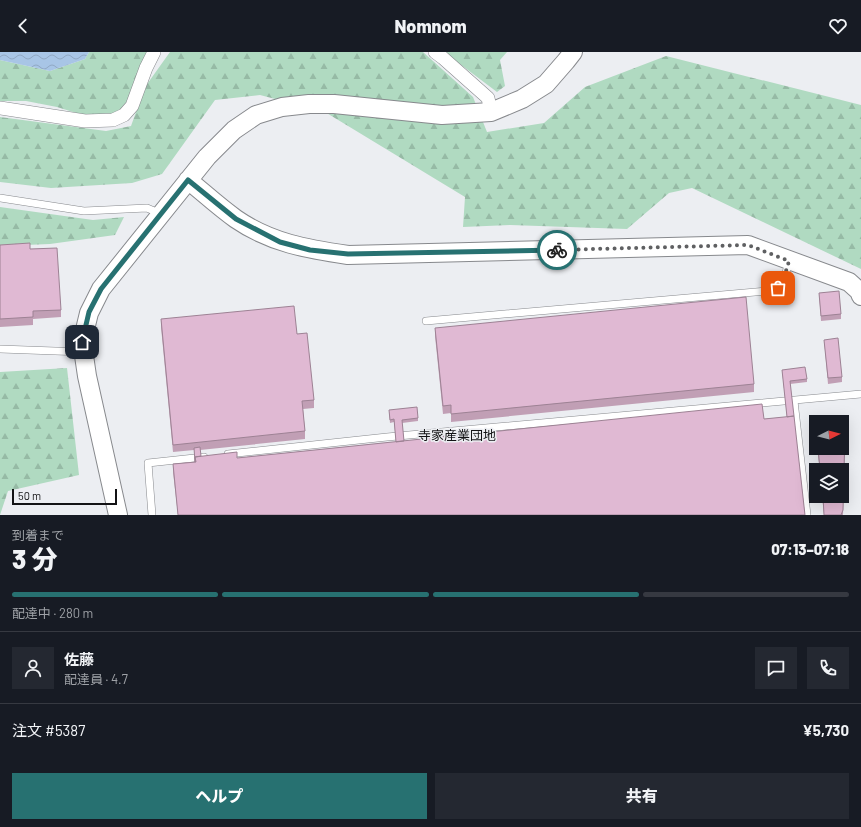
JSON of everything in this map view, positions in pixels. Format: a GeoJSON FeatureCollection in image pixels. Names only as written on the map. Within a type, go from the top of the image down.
{"type":"FeatureCollection","features":[{"type":"Feature","properties":{"kind":"street"},"geometry":{"type":"LineString","coordinates":[[0,108],[85,121],[113,120],[124,115],[132,106],[146,68],[154,52]]}},
{"type":"Feature","properties":{"kind":"street"},"geometry":{"type":"LineString","coordinates":[[435,52],[488,98],[491,112]]}},
{"type":"Feature","properties":{"kind":"street"},"geometry":{"type":"LineString","coordinates":[[118,515],[83,352],[82,342],[89,312],[101,289],[207,157],[234,130],[256,115],[282,107],[309,104],[334,104],[442,115],[491,112],[522,99],[546,84],[573,52]]}},
{"type":"Feature","properties":{"kind":"street"},"geometry":{"type":"LineString","coordinates":[[188,180],[236,219],[280,242],[310,250],[348,254],[748,245],[849,282],[859,291],[861,296]]}},
{"type":"Feature","properties":{"kind":"lane"},"geometry":{"type":"LineString","coordinates":[[0,198],[84,211],[147,208],[161,214]]}},
{"type":"Feature","properties":{"kind":"lane"},"geometry":{"type":"LineString","coordinates":[[426,321],[766,291],[778,288],[783,281],[789,261]]}},
{"type":"Feature","properties":{"kind":"lane"},"geometry":{"type":"LineString","coordinates":[[0,349],[83,352]]}},
{"type":"Feature","properties":{"kind":"lane"},"geometry":{"type":"LineString","coordinates":[[152,515],[148,463],[395,436],[861,394]]}},
{"type":"Feature","properties":{"kind":"lane"},"geometry":{"type":"LineString","coordinates":[[794,401],[807,515]]}},
{"type":"Feature","properties":{"kind":"green space"},"geometry":{"type":"Polygon","coordinates":[[[89,52],[148,52],[127,103],[121,111],[111,115],[86,116],[57,107],[26,101],[0,101],[0,60],[50,71],[85,59],[89,52]]]}},
{"type":"Feature","properties":{"kind":"green space"},"geometry":{"type":"Polygon","coordinates":[[[170,52],[423,52],[473,97],[487,132],[544,123],[585,87],[666,56],[861,105],[861,269],[692,188],[669,193],[627,229],[510,225],[463,227],[465,197],[325,112],[260,95],[215,100],[162,174],[132,183],[51,188],[0,182],[0,117],[106,131],[131,126],[145,87],[170,52]]]}},
{"type":"Feature","properties":{"kind":"green space"},"geometry":{"type":"Polygon","coordinates":[[[444,52],[507,52],[500,60],[505,86],[497,92],[444,52]]]}},
{"type":"Feature","properties":{"kind":"green space"},"geometry":{"type":"Polygon","coordinates":[[[0,207],[93,220],[124,217],[115,235],[50,244],[0,246],[0,207]]]}},
{"type":"Feature","properties":{"kind":"green space"},"geometry":{"type":"Polygon","coordinates":[[[67,368],[79,475],[8,491],[0,515],[0,372],[67,368]]]}},
{"type":"Feature","properties":{"kind":"water"},"geometry":{"type":"Polygon","coordinates":[[[0,52],[89,52],[85,59],[50,71],[0,60],[0,52]]]}},
{"type":"Feature","properties":{"kind":"building"},"geometry":{"type":"Polygon","coordinates":[[[30,243],[30,249],[57,248],[61,310],[33,311],[33,317],[0,319],[0,245],[30,243]]]}},
{"type":"Feature","properties":{"kind":"building"},"geometry":{"type":"Polygon","coordinates":[[[839,291],[841,314],[821,316],[819,293],[839,291]]]}},
{"type":"Feature","properties":{"kind":"building"},"geometry":{"type":"Polygon","coordinates":[[[746,297],[754,384],[451,414],[451,405],[443,406],[435,328],[746,297]]]}},
{"type":"Feature","properties":{"kind":"building"},"geometry":{"type":"Polygon","coordinates":[[[294,306],[297,334],[307,333],[314,400],[302,401],[305,431],[173,445],[161,319],[294,306]]]}},
{"type":"Feature","properties":{"kind":"building"},"geometry":{"type":"Polygon","coordinates":[[[838,338],[842,377],[828,378],[824,340],[838,338]]]}},
{"type":"Feature","properties":{"kind":"building"},"geometry":{"type":"Polygon","coordinates":[[[805,367],[807,379],[790,381],[794,416],[787,417],[782,370],[805,367]]]}},
{"type":"Feature","properties":{"kind":"building"},"geometry":{"type":"Polygon","coordinates":[[[762,404],[764,419],[794,416],[805,515],[178,515],[173,464],[196,462],[195,457],[237,452],[237,458],[762,404]]]}},
{"type":"Feature","properties":{"kind":"building"},"geometry":{"type":"Polygon","coordinates":[[[417,407],[418,418],[402,420],[404,441],[396,442],[394,419],[390,420],[389,410],[417,407]]]}},
{"type":"Feature","properties":{"kind":"building"},"geometry":{"type":"Polygon","coordinates":[[[200,447],[201,456],[195,457],[195,462],[194,448],[200,447]]]}},
{"type":"Feature","properties":{"kind":"building"},"geometry":{"type":"Polygon","coordinates":[[[819,455],[844,455],[844,463],[819,463],[819,455]]]}},
{"type":"Feature","properties":{"kind":"building"},"geometry":{"type":"Polygon","coordinates":[[[823,503],[843,503],[841,515],[824,515],[823,503]]]}},
{"type":"Feature","properties":{"kind":"way so far"},"geometry":{"type":"LineString","coordinates":[[557,250],[748,245],[789,261],[783,281],[778,288]]}},
{"type":"Feature","properties":{"kind":"district","name":"寺家産業団地"},"geometry":{"type":"Point","coordinates":[457,435]}},
{"type":"Feature","properties":{"kind":"route"},"geometry":{"type":"LineString","coordinates":[[82,342],[89,312],[101,289],[188,180],[236,219],[280,242],[310,250],[348,254],[557,250]]}}]}
